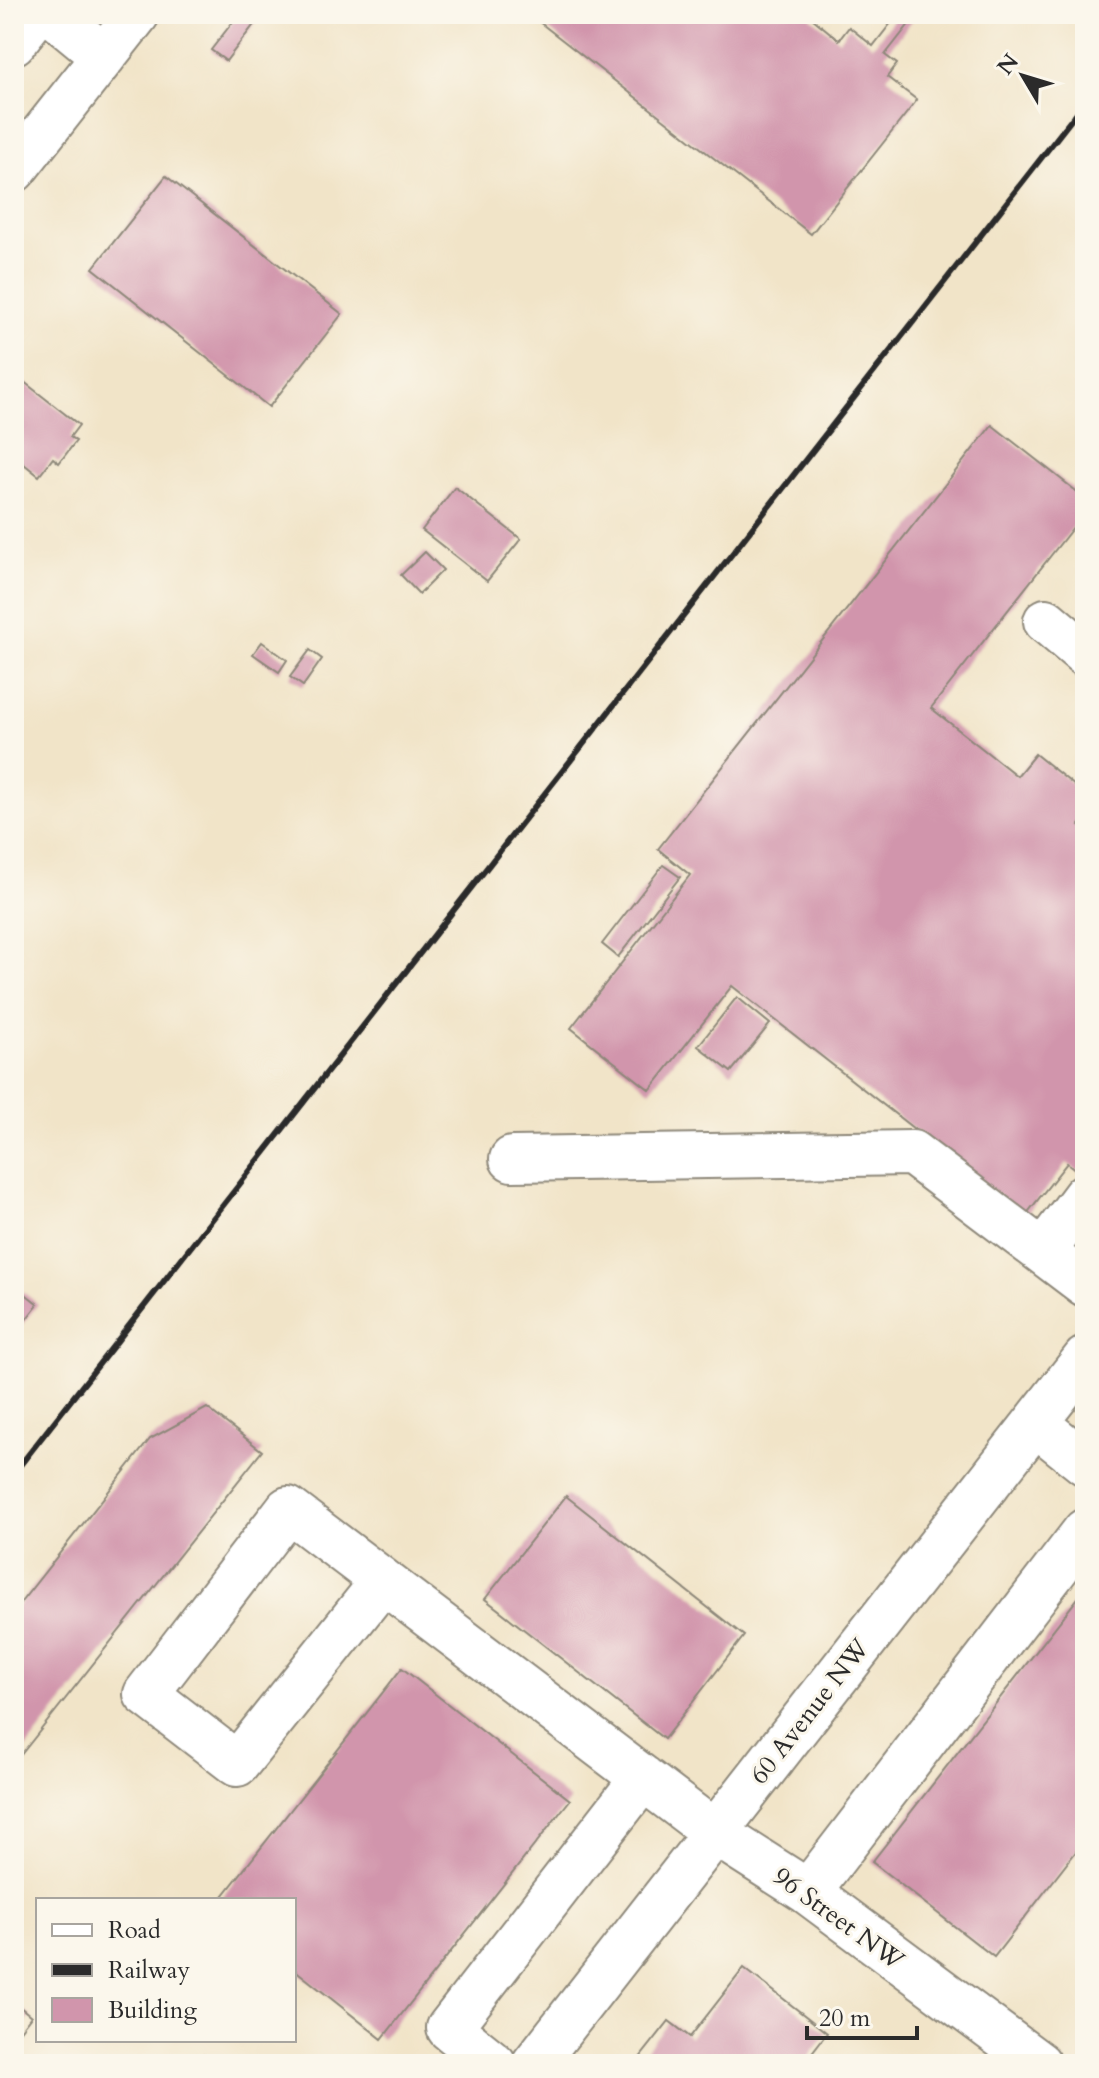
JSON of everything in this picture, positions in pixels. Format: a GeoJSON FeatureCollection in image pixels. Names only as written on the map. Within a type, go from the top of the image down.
{"type":"FeatureCollection","features":[{"type":"Feature","properties":{"kind":"street"},"geometry":{"type":"LineString","coordinates":[[14,42],[36,14]]}},
{"type":"Feature","properties":{"kind":"street"},"geometry":{"type":"LineString","coordinates":[[53,14],[104,56]]}},
{"type":"Feature","properties":{"kind":"street"},"geometry":{"type":"LineString","coordinates":[[14,170],[137,14]]}},
{"type":"Feature","properties":{"kind":"street"},"geometry":{"type":"LineString","coordinates":[[1046,621],[1085,654]]}},
{"type":"Feature","properties":{"kind":"street"},"geometry":{"type":"LineString","coordinates":[[512,1159],[912,1153],[1085,1284]]}},
{"type":"Feature","properties":{"kind":"street"},"geometry":{"type":"LineString","coordinates":[[1043,1252],[1085,1196]]}},
{"type":"Feature","properties":{"kind":"street","name":"60 Avenue NW"},"geometry":{"type":"LineString","coordinates":[[534,2064],[1085,1359]]}},
{"type":"Feature","properties":{"kind":"street"},"geometry":{"type":"LineString","coordinates":[[1035,1423],[1085,1463]]}},
{"type":"Feature","properties":{"kind":"street","name":"96 Street NW"},"geometry":{"type":"LineString","coordinates":[[383,1581],[237,1764],[146,1694],[288,1509],[643,1778],[714,1832],[808,1892],[1039,2064]]}},
{"type":"Feature","properties":{"kind":"street"},"geometry":{"type":"LineString","coordinates":[[808,1892],[1085,1531]]}},
{"type":"Feature","properties":{"kind":"street"},"geometry":{"type":"LineString","coordinates":[[494,2064],[449,2028],[643,1778]]}},
{"type":"Feature","properties":{"kind":"building"},"geometry":{"type":"Polygon","coordinates":[[[239,14],[262,14],[226,61],[211,50],[239,14]]]}},
{"type":"Feature","properties":{"kind":"building"},"geometry":{"type":"Polygon","coordinates":[[[529,14],[807,14],[839,40],[849,27],[873,46],[898,14],[917,14],[885,55],[897,64],[887,77],[917,100],[811,234],[529,14]]]}},
{"type":"Feature","properties":{"kind":"building"},"geometry":{"type":"Polygon","coordinates":[[[166,176],[342,314],[269,407],[93,268],[166,176]]]}},
{"type":"Feature","properties":{"kind":"building"},"geometry":{"type":"Polygon","coordinates":[[[14,374],[79,425],[70,437],[76,441],[59,463],[53,458],[39,476],[14,456],[14,374]]]}},
{"type":"Feature","properties":{"kind":"building"},"geometry":{"type":"Polygon","coordinates":[[[992,425],[1085,498],[1085,512],[931,708],[1017,776],[1035,754],[1085,794],[1085,819],[1080,825],[1085,829],[1085,1167],[1080,1173],[1067,1163],[1025,1216],[732,986],[650,1090],[571,1028],[690,875],[658,849],[992,425]]]}},
{"type":"Feature","properties":{"kind":"building"},"geometry":{"type":"Polygon","coordinates":[[[455,487],[521,539],[487,581],[422,530],[455,487]]]}},
{"type":"Feature","properties":{"kind":"building"},"geometry":{"type":"Polygon","coordinates":[[[425,552],[443,570],[419,594],[401,575],[425,552]]]}},
{"type":"Feature","properties":{"kind":"building"},"geometry":{"type":"Polygon","coordinates":[[[262,642],[287,660],[279,672],[253,654],[262,642]]]}},
{"type":"Feature","properties":{"kind":"building"},"geometry":{"type":"Polygon","coordinates":[[[310,650],[322,659],[303,686],[290,677],[310,650]]]}},
{"type":"Feature","properties":{"kind":"building"},"geometry":{"type":"Polygon","coordinates":[[[663,865],[680,877],[618,957],[602,944],[663,865]]]}},
{"type":"Feature","properties":{"kind":"building"},"geometry":{"type":"Polygon","coordinates":[[[737,997],[770,1024],[731,1072],[698,1046],[737,997]]]}},
{"type":"Feature","properties":{"kind":"building"},"geometry":{"type":"Polygon","coordinates":[[[14,1285],[38,1304],[14,1335],[14,1285]]]}},
{"type":"Feature","properties":{"kind":"building"},"geometry":{"type":"Polygon","coordinates":[[[207,1408],[262,1451],[20,1756],[14,1752],[14,1611],[150,1439],[207,1408]]]}},
{"type":"Feature","properties":{"kind":"building"},"geometry":{"type":"Polygon","coordinates":[[[566,1496],[744,1636],[664,1739],[485,1599],[566,1496]]]}},
{"type":"Feature","properties":{"kind":"building"},"geometry":{"type":"Polygon","coordinates":[[[1085,1589],[1085,1840],[994,1957],[872,1862],[1085,1589]]]}},
{"type":"Feature","properties":{"kind":"building"},"geometry":{"type":"Polygon","coordinates":[[[402,1668],[570,1800],[382,2039],[296,1971],[296,1898],[222,1898],[402,1668]]]}},
{"type":"Feature","properties":{"kind":"building"},"geometry":{"type":"Polygon","coordinates":[[[744,1968],[827,2033],[803,2064],[787,2064],[778,2057],[772,2064],[635,2064],[669,2021],[690,2037],[744,1968]]]}},
{"type":"Feature","properties":{"kind":"building"},"geometry":{"type":"Polygon","coordinates":[[[14,2002],[31,2016],[14,2038],[14,2002]]]}},
{"type":"Feature","properties":{"kind":"building"},"geometry":{"type":"Polygon","coordinates":[[[204,2055],[216,2064],[197,2064],[204,2055]]]}},
{"type":"Feature","properties":{"kind":"railway"},"geometry":{"type":"LineString","coordinates":[[14,1473],[1085,102]]}}]}
